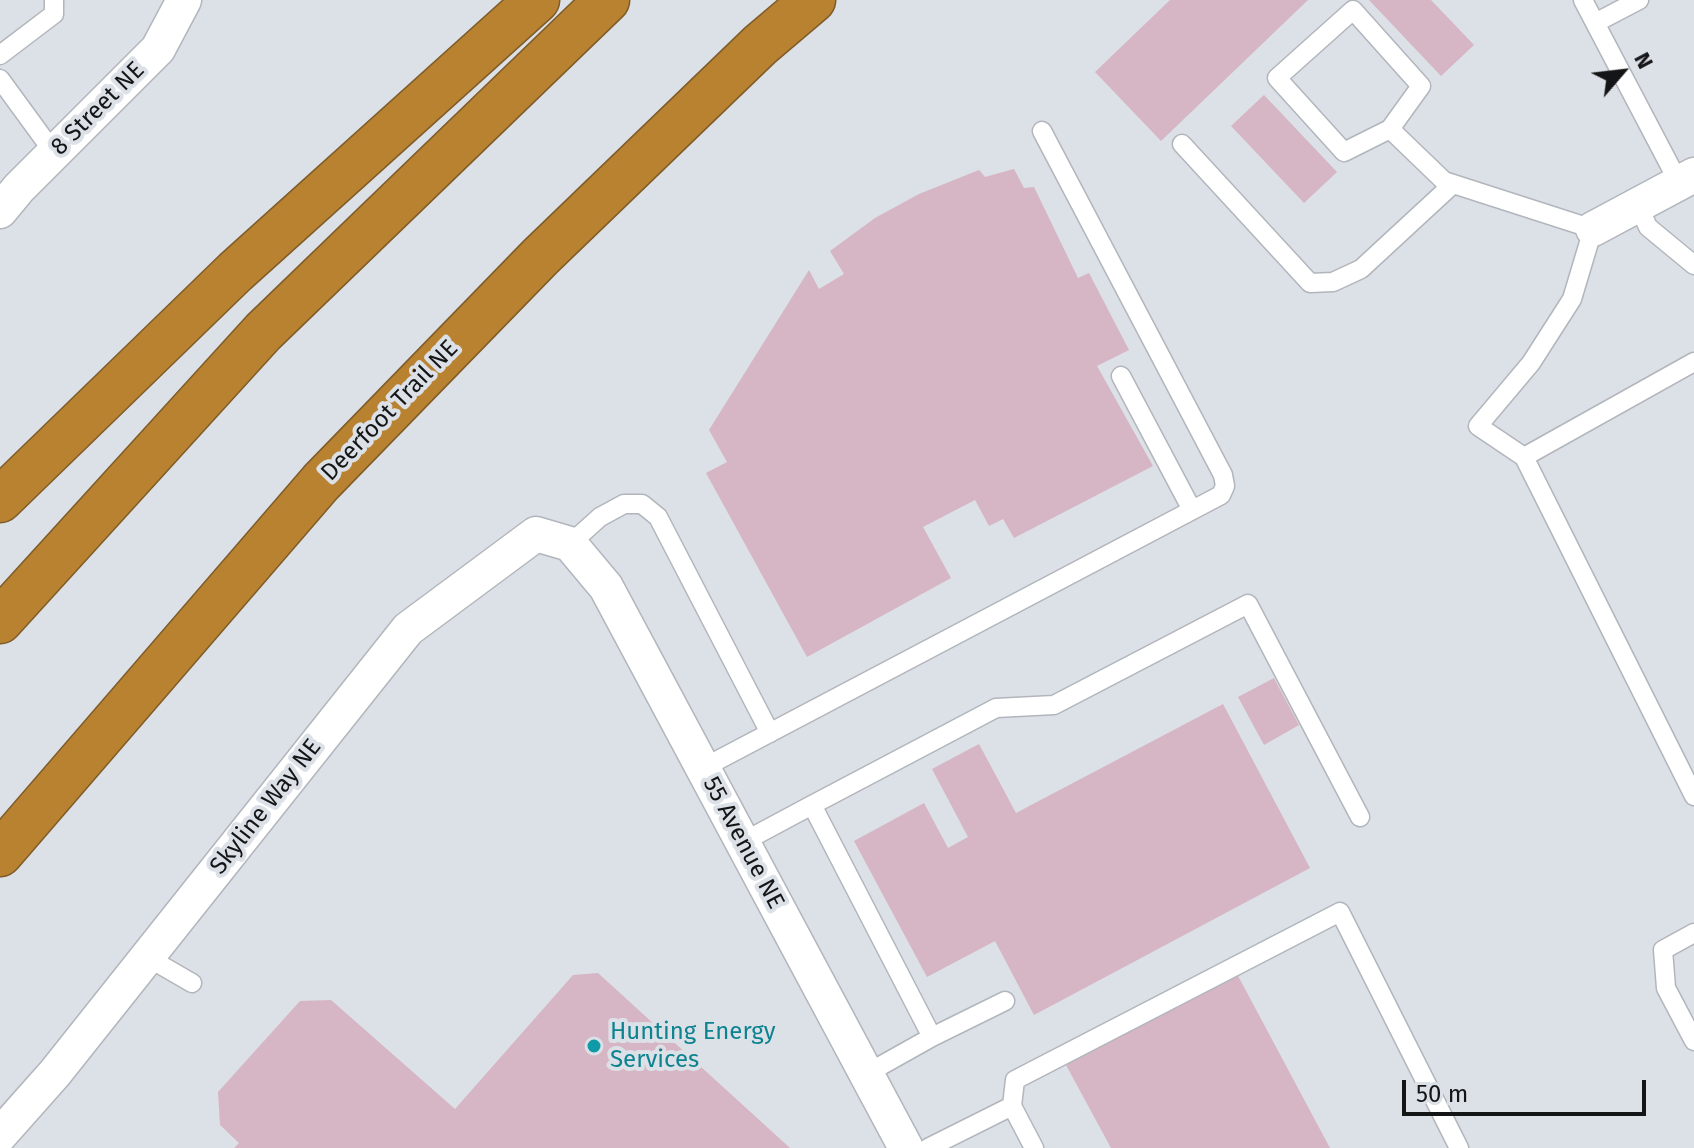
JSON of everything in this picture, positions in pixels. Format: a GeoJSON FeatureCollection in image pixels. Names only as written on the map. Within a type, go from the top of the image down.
{"type":"FeatureCollection","features":[{"type":"Feature","properties":{"kind":"highway"},"geometry":{"type":"LineString","coordinates":[[0,500],[235,272],[537,0]]}},
{"type":"Feature","properties":{"kind":"highway"},"geometry":{"type":"LineString","coordinates":[[0,621],[263,332],[607,0]]}},
{"type":"Feature","properties":{"kind":"highway","name":"Deerfoot Trail NE"},"geometry":{"type":"LineString","coordinates":[[0,854],[321,482],[540,257],[760,45],[813,0]]}},
{"type":"Feature","properties":{"kind":"street","name":"8 Street NE"},"geometry":{"type":"LineString","coordinates":[[0,211],[158,49],[184,0]]}},
{"type":"Feature","properties":{"kind":"street"},"geometry":{"type":"LineString","coordinates":[[1593,229],[1687,179]]}},
{"type":"Feature","properties":{"kind":"street","name":"Skyline Way NE"},"geometry":{"type":"LineString","coordinates":[[0,1135],[55,1073],[408,629],[536,534],[570,544]]}},
{"type":"Feature","properties":{"kind":"street","name":"55 Avenue NE"},"geometry":{"type":"LineString","coordinates":[[570,544],[606,587],[906,1148]]}},
{"type":"Feature","properties":{"kind":"lane"},"geometry":{"type":"LineString","coordinates":[[0,55],[54,14],[54,0]]}},
{"type":"Feature","properties":{"kind":"lane"},"geometry":{"type":"LineString","coordinates":[[1583,0],[1687,179]]}},
{"type":"Feature","properties":{"kind":"lane"},"geometry":{"type":"LineString","coordinates":[[1595,23],[1639,0]]}},
{"type":"Feature","properties":{"kind":"lane"},"geometry":{"type":"LineString","coordinates":[[1353,10],[1421,86],[1390,129],[1344,152],[1277,78],[1353,10]]}},
{"type":"Feature","properties":{"kind":"lane"},"geometry":{"type":"LineString","coordinates":[[0,79],[54,153]]}},
{"type":"Feature","properties":{"kind":"lane"},"geometry":{"type":"LineString","coordinates":[[1390,129],[1444,181],[1593,229],[1572,299],[1531,363],[1478,426],[1524,457],[1694,796]]}},
{"type":"Feature","properties":{"kind":"lane"},"geometry":{"type":"LineString","coordinates":[[703,768],[1221,495],[1225,486],[1223,475],[1042,131]]}},
{"type":"Feature","properties":{"kind":"lane"},"geometry":{"type":"LineString","coordinates":[[1182,144],[1310,283],[1333,282],[1361,269],[1453,184]]}},
{"type":"Feature","properties":{"kind":"lane"},"geometry":{"type":"LineString","coordinates":[[1638,205],[1648,227],[1694,265]]}},
{"type":"Feature","properties":{"kind":"lane"},"geometry":{"type":"LineString","coordinates":[[1524,457],[1694,362]]}},
{"type":"Feature","properties":{"kind":"lane"},"geometry":{"type":"LineString","coordinates":[[1121,376],[1192,510]]}},
{"type":"Feature","properties":{"kind":"lane"},"geometry":{"type":"LineString","coordinates":[[570,544],[600,517],[624,504],[642,504],[658,517],[770,733]]}},
{"type":"Feature","properties":{"kind":"lane"},"geometry":{"type":"LineString","coordinates":[[743,842],[996,708],[1054,705],[1248,604],[1360,817]]}},
{"type":"Feature","properties":{"kind":"lane"},"geometry":{"type":"LineString","coordinates":[[812,805],[932,1037]]}},
{"type":"Feature","properties":{"kind":"lane"},"geometry":{"type":"LineString","coordinates":[[1034,1148],[1012,1106],[1015,1080],[1340,912],[1459,1148]]}},
{"type":"Feature","properties":{"kind":"lane"},"geometry":{"type":"LineString","coordinates":[[1694,933],[1663,950],[1666,988],[1694,1041]]}},
{"type":"Feature","properties":{"kind":"lane"},"geometry":{"type":"LineString","coordinates":[[147,957],[192,983]]}},
{"type":"Feature","properties":{"kind":"lane"},"geometry":{"type":"LineString","coordinates":[[866,1074],[1005,1001]]}},
{"type":"Feature","properties":{"kind":"lane"},"geometry":{"type":"LineString","coordinates":[[928,1148],[1012,1106]]}},
{"type":"Feature","properties":{"kind":"building"},"geometry":{"type":"Polygon","coordinates":[[[1170,0],[1308,0],[1161,141],[1095,72],[1170,0]]]}},
{"type":"Feature","properties":{"kind":"building"},"geometry":{"type":"Polygon","coordinates":[[[1369,0],[1431,0],[1474,45],[1441,76],[1369,0]]]}},
{"type":"Feature","properties":{"kind":"building"},"geometry":{"type":"Polygon","coordinates":[[[1264,95],[1337,172],[1304,203],[1231,126],[1264,95]]]}},
{"type":"Feature","properties":{"kind":"building"},"geometry":{"type":"Polygon","coordinates":[[[1014,169],[1024,188],[1034,187],[1078,278],[1089,273],[1129,350],[1097,366],[1153,466],[1014,538],[1003,519],[989,526],[975,500],[923,527],[951,578],[807,657],[706,473],[727,462],[709,430],[809,270],[819,289],[844,274],[830,251],[875,218],[919,194],[979,170],[985,177],[1014,169]]]}},
{"type":"Feature","properties":{"kind":"building"},"geometry":{"type":"Polygon","coordinates":[[[1274,678],[1299,725],[1264,745],[1238,697],[1274,678]]]}},
{"type":"Feature","properties":{"kind":"building"},"geometry":{"type":"Polygon","coordinates":[[[1223,704],[1310,868],[1034,1015],[995,941],[927,977],[854,841],[924,803],[948,848],[968,837],[932,769],[979,744],[1016,813],[1223,704]]]}},
{"type":"Feature","properties":{"kind":"building","name":"Hunting Energy Services"},"geometry":{"type":"Polygon","coordinates":[[[598,973],[790,1148],[234,1148],[239,1143],[220,1125],[218,1092],[300,1001],[331,1000],[455,1109],[573,975],[598,973]]]}},
{"type":"Feature","properties":{"kind":"building"},"geometry":{"type":"Polygon","coordinates":[[[1237,974],[1330,1148],[1111,1148],[1066,1065],[1237,974]]]}},
{"type":"Feature","properties":{"kind":"place","name":"Hunting Energy Services"},"geometry":{"type":"Point","coordinates":[594,1046]}}]}
